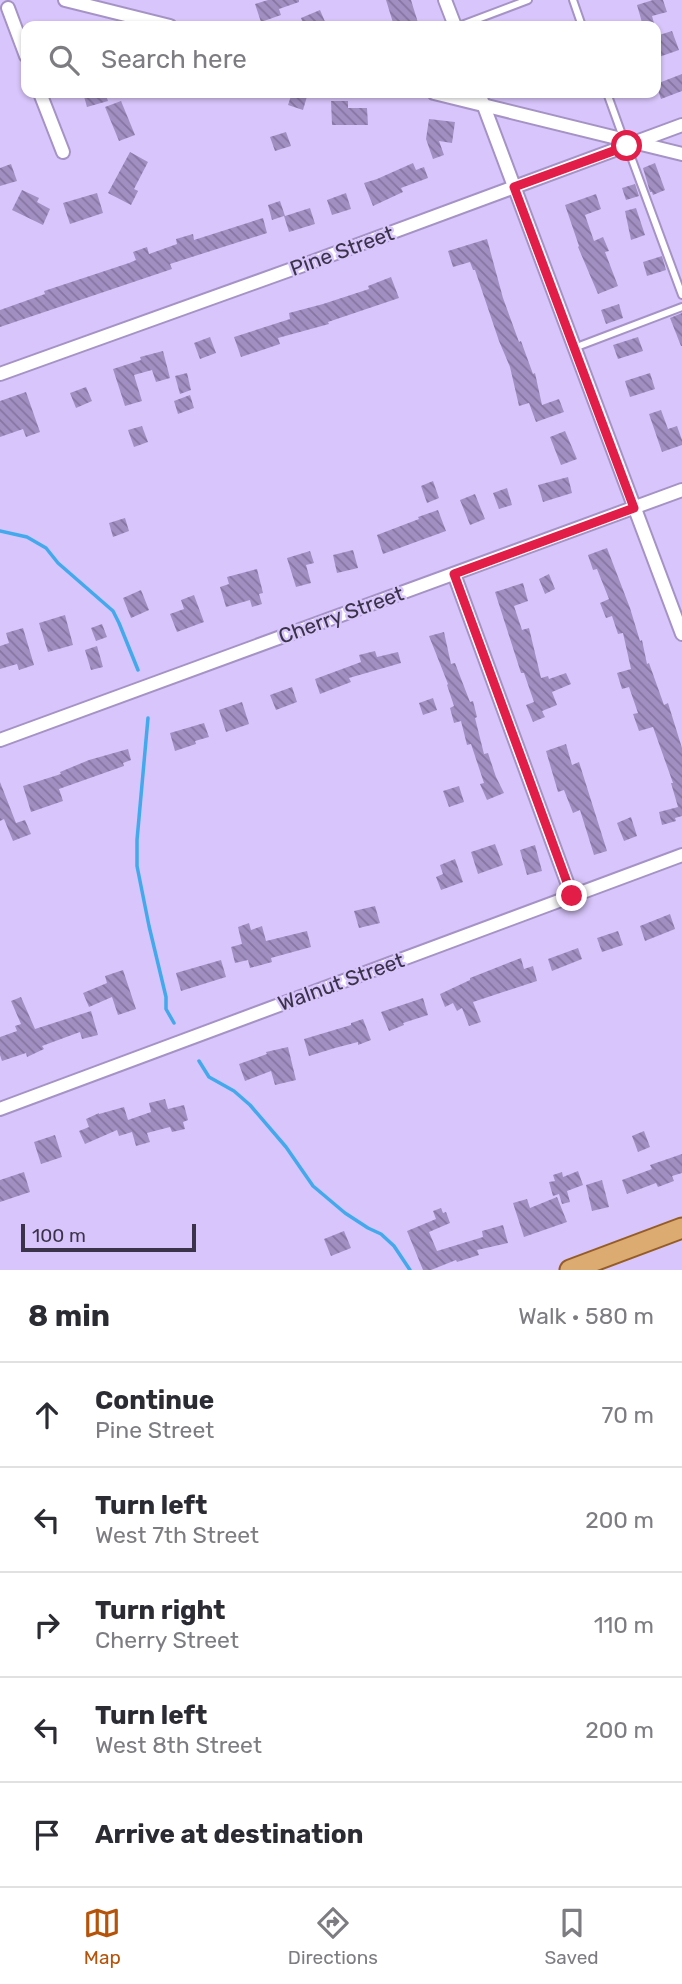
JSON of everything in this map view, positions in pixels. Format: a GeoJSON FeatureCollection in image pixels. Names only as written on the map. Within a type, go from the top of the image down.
{"type":"FeatureCollection","features":[{"type":"Feature","properties":{"kind":"main road"},"geometry":{"type":"LineString","coordinates":[[570,1270],[682,1228]]}},
{"type":"Feature","properties":{"kind":"street"},"geometry":{"type":"LineString","coordinates":[[65,0],[94,3],[153,21]]}},
{"type":"Feature","properties":{"kind":"street"},"geometry":{"type":"LineString","coordinates":[[445,0],[455,21]]}},
{"type":"Feature","properties":{"kind":"street"},"geometry":{"type":"LineString","coordinates":[[6,7],[21,44]]}},
{"type":"Feature","properties":{"kind":"street"},"geometry":{"type":"LineString","coordinates":[[42,98],[63,152]]}},
{"type":"Feature","properties":{"kind":"street"},"geometry":{"type":"LineString","coordinates":[[453,98],[682,154]]}},
{"type":"Feature","properties":{"kind":"street"},"geometry":{"type":"LineString","coordinates":[[481,98],[682,634]]}},
{"type":"Feature","properties":{"kind":"street","name":"Pine Street"},"geometry":{"type":"LineString","coordinates":[[0,374],[682,125]]}},
{"type":"Feature","properties":{"kind":"street","name":"Cherry Street"},"geometry":{"type":"LineString","coordinates":[[0,740],[682,490]]}},
{"type":"Feature","properties":{"kind":"street"},"geometry":{"type":"LineString","coordinates":[[454,574],[572,896]]}},
{"type":"Feature","properties":{"kind":"street","name":"Walnut Street"},"geometry":{"type":"LineString","coordinates":[[0,1109],[682,855]]}},
{"type":"Feature","properties":{"kind":"lane"},"geometry":{"type":"LineString","coordinates":[[471,21],[528,0]]}},
{"type":"Feature","properties":{"kind":"lane"},"geometry":{"type":"LineString","coordinates":[[573,0],[580,21]]}},
{"type":"Feature","properties":{"kind":"lane"},"geometry":{"type":"LineString","coordinates":[[609,98],[629,143],[682,295]]}},
{"type":"Feature","properties":{"kind":"lane"},"geometry":{"type":"LineString","coordinates":[[574,348],[682,307]]}},
{"type":"Feature","properties":{"kind":"building"},"geometry":{"type":"Polygon","coordinates":[[[268,0],[299,0],[279,9],[281,15],[264,21],[261,21],[255,4],[268,0]]]}},
{"type":"Feature","properties":{"kind":"building"},"geometry":{"type":"Polygon","coordinates":[[[386,0],[411,0],[417,21],[392,21],[386,0]]]}},
{"type":"Feature","properties":{"kind":"building"},"geometry":{"type":"Polygon","coordinates":[[[663,0],[667,12],[652,16],[653,21],[642,21],[637,5],[663,0]]]}},
{"type":"Feature","properties":{"kind":"building"},"geometry":{"type":"Polygon","coordinates":[[[320,10],[325,21],[302,21],[301,18],[320,10]]]}},
{"type":"Feature","properties":{"kind":"building"},"geometry":{"type":"Polygon","coordinates":[[[672,31],[679,50],[661,56],[661,34],[672,31]]]}},
{"type":"Feature","properties":{"kind":"building"},"geometry":{"type":"Polygon","coordinates":[[[682,74],[682,91],[661,99],[661,82],[682,74]]]}},
{"type":"Feature","properties":{"kind":"building"},"geometry":{"type":"Polygon","coordinates":[[[84,98],[107,98],[108,101],[87,107],[84,98]]]}},
{"type":"Feature","properties":{"kind":"building"},"geometry":{"type":"Polygon","coordinates":[[[290,98],[307,98],[303,110],[288,105],[290,98]]]}},
{"type":"Feature","properties":{"kind":"building"},"geometry":{"type":"Polygon","coordinates":[[[121,101],[135,135],[119,141],[105,107],[121,101]]]}},
{"type":"Feature","properties":{"kind":"building"},"geometry":{"type":"Polygon","coordinates":[[[331,101],[348,101],[348,108],[367,108],[368,125],[332,125],[331,101]]]}},
{"type":"Feature","properties":{"kind":"building"},"geometry":{"type":"Polygon","coordinates":[[[429,119],[455,122],[452,143],[439,141],[444,155],[433,159],[426,139],[429,119]]]}},
{"type":"Feature","properties":{"kind":"building"},"geometry":{"type":"Polygon","coordinates":[[[286,132],[291,146],[275,151],[270,137],[286,132]]]}},
{"type":"Feature","properties":{"kind":"building"},"geometry":{"type":"Polygon","coordinates":[[[130,152],[148,162],[134,189],[138,191],[131,205],[108,193],[130,152]]]}},
{"type":"Feature","properties":{"kind":"building"},"geometry":{"type":"Polygon","coordinates":[[[413,163],[416,170],[424,167],[428,178],[401,188],[403,192],[373,206],[364,183],[413,163]]]}},
{"type":"Feature","properties":{"kind":"building"},"geometry":{"type":"Polygon","coordinates":[[[655,163],[665,190],[653,195],[643,168],[655,163]]]}},
{"type":"Feature","properties":{"kind":"building"},"geometry":{"type":"Polygon","coordinates":[[[11,164],[17,181],[0,186],[0,168],[11,164]]]}},
{"type":"Feature","properties":{"kind":"building"},"geometry":{"type":"Polygon","coordinates":[[[635,184],[639,196],[626,200],[622,188],[635,184]]]}},
{"type":"Feature","properties":{"kind":"building"},"geometry":{"type":"Polygon","coordinates":[[[22,190],[39,198],[37,202],[50,209],[43,225],[12,210],[22,190]]]}},
{"type":"Feature","properties":{"kind":"building"},"geometry":{"type":"Polygon","coordinates":[[[97,193],[103,213],[70,224],[63,203],[97,193]]]}},
{"type":"Feature","properties":{"kind":"building"},"geometry":{"type":"Polygon","coordinates":[[[346,193],[351,209],[332,215],[327,200],[346,193]]]}},
{"type":"Feature","properties":{"kind":"building"},"geometry":{"type":"Polygon","coordinates":[[[596,194],[601,209],[585,215],[594,241],[603,237],[609,251],[605,252],[618,286],[598,294],[578,247],[565,205],[596,194]]]}},
{"type":"Feature","properties":{"kind":"building"},"geometry":{"type":"Polygon","coordinates":[[[280,201],[285,216],[310,208],[315,224],[289,232],[284,216],[272,220],[268,205],[280,201]]]}},
{"type":"Feature","properties":{"kind":"building"},"geometry":{"type":"Polygon","coordinates":[[[636,208],[645,235],[631,240],[625,211],[636,208]]]}},
{"type":"Feature","properties":{"kind":"building"},"geometry":{"type":"Polygon","coordinates":[[[263,218],[267,233],[170,264],[172,269],[0,327],[0,310],[45,294],[44,291],[136,260],[133,252],[147,247],[149,254],[177,244],[176,239],[193,234],[194,240],[263,218]]]}},
{"type":"Feature","properties":{"kind":"building"},"geometry":{"type":"Polygon","coordinates":[[[487,239],[503,298],[519,342],[521,341],[533,374],[535,373],[542,405],[559,399],[564,412],[536,422],[529,403],[519,406],[510,367],[475,270],[470,262],[453,267],[448,251],[487,239]]]}},
{"type":"Feature","properties":{"kind":"building"},"geometry":{"type":"Polygon","coordinates":[[[662,256],[666,270],[647,276],[643,262],[662,256]]]}},
{"type":"Feature","properties":{"kind":"building"},"geometry":{"type":"Polygon","coordinates":[[[391,277],[399,298],[328,322],[329,324],[278,338],[280,344],[241,357],[234,337],[290,319],[289,313],[369,289],[368,286],[391,277]]]}},
{"type":"Feature","properties":{"kind":"building"},"geometry":{"type":"Polygon","coordinates":[[[619,304],[623,318],[606,324],[601,310],[619,304]]]}},
{"type":"Feature","properties":{"kind":"building"},"geometry":{"type":"Polygon","coordinates":[[[682,313],[682,346],[681,346],[670,318],[682,313]]]}},
{"type":"Feature","properties":{"kind":"building"},"geometry":{"type":"Polygon","coordinates":[[[210,337],[216,353],[200,359],[194,343],[210,337]]]}},
{"type":"Feature","properties":{"kind":"building"},"geometry":{"type":"Polygon","coordinates":[[[638,337],[643,351],[618,359],[613,345],[638,337]]]}},
{"type":"Feature","properties":{"kind":"building"},"geometry":{"type":"Polygon","coordinates":[[[163,351],[170,378],[156,382],[152,370],[134,375],[142,401],[125,406],[113,369],[141,360],[140,357],[163,351]]]}},
{"type":"Feature","properties":{"kind":"building"},"geometry":{"type":"Polygon","coordinates":[[[187,373],[191,390],[180,394],[175,376],[187,373]]]}},
{"type":"Feature","properties":{"kind":"building"},"geometry":{"type":"Polygon","coordinates":[[[650,373],[655,389],[630,397],[625,381],[650,373]]]}},
{"type":"Feature","properties":{"kind":"building"},"geometry":{"type":"Polygon","coordinates":[[[86,387],[92,401],[76,408],[70,393],[86,387]]]}},
{"type":"Feature","properties":{"kind":"building"},"geometry":{"type":"Polygon","coordinates":[[[26,392],[40,432],[26,437],[23,429],[0,437],[0,401],[26,392]]]}},
{"type":"Feature","properties":{"kind":"building"},"geometry":{"type":"Polygon","coordinates":[[[190,395],[194,408],[178,414],[174,401],[190,395]]]}},
{"type":"Feature","properties":{"kind":"building"},"geometry":{"type":"Polygon","coordinates":[[[661,410],[668,429],[677,426],[682,440],[682,445],[662,452],[649,414],[661,410]]]}},
{"type":"Feature","properties":{"kind":"building"},"geometry":{"type":"Polygon","coordinates":[[[142,426],[148,442],[134,447],[128,430],[142,426]]]}},
{"type":"Feature","properties":{"kind":"building"},"geometry":{"type":"Polygon","coordinates":[[[565,431],[577,459],[561,465],[550,437],[565,431]]]}},
{"type":"Feature","properties":{"kind":"building"},"geometry":{"type":"Polygon","coordinates":[[[568,477],[572,493],[543,502],[538,485],[568,477]]]}},
{"type":"Feature","properties":{"kind":"building"},"geometry":{"type":"Polygon","coordinates":[[[433,481],[439,498],[427,503],[421,486],[433,481]]]}},
{"type":"Feature","properties":{"kind":"building"},"geometry":{"type":"Polygon","coordinates":[[[507,488],[512,505],[499,509],[493,493],[507,488]]]}},
{"type":"Feature","properties":{"kind":"building"},"geometry":{"type":"Polygon","coordinates":[[[475,494],[485,519],[470,525],[460,500],[475,494]]]}},
{"type":"Feature","properties":{"kind":"building"},"geometry":{"type":"Polygon","coordinates":[[[438,510],[446,531],[383,554],[377,535],[438,510]]]}},
{"type":"Feature","properties":{"kind":"building"},"geometry":{"type":"Polygon","coordinates":[[[125,518],[129,531],[113,537],[109,523],[125,518]]]}},
{"type":"Feature","properties":{"kind":"building"},"geometry":{"type":"Polygon","coordinates":[[[607,548],[640,641],[642,640],[647,664],[649,663],[664,705],[668,703],[682,748],[682,816],[662,825],[659,812],[678,807],[673,783],[653,727],[639,731],[633,714],[638,713],[629,687],[622,689],[617,673],[631,669],[623,633],[618,634],[612,616],[606,618],[600,603],[609,599],[588,555],[607,548]]]}},
{"type":"Feature","properties":{"kind":"building"},"geometry":{"type":"Polygon","coordinates":[[[353,550],[358,568],[337,573],[333,555],[353,550]]]}},
{"type":"Feature","properties":{"kind":"building"},"geometry":{"type":"Polygon","coordinates":[[[310,551],[314,563],[306,565],[311,583],[296,587],[287,558],[310,551]]]}},
{"type":"Feature","properties":{"kind":"building"},"geometry":{"type":"Polygon","coordinates":[[[257,569],[263,593],[259,594],[262,604],[252,607],[250,600],[226,607],[220,587],[229,584],[227,577],[257,569]]]}},
{"type":"Feature","properties":{"kind":"building"},"geometry":{"type":"Polygon","coordinates":[[[549,574],[555,589],[545,594],[539,579],[549,574]]]}},
{"type":"Feature","properties":{"kind":"building"},"geometry":{"type":"Polygon","coordinates":[[[523,583],[528,601],[514,606],[522,630],[529,628],[541,678],[548,676],[549,679],[566,673],[571,684],[552,692],[557,705],[542,711],[545,717],[533,722],[526,705],[534,702],[524,673],[521,673],[495,592],[523,583]]]}},
{"type":"Feature","properties":{"kind":"building"},"geometry":{"type":"Polygon","coordinates":[[[141,590],[149,610],[131,618],[123,598],[141,590]]]}},
{"type":"Feature","properties":{"kind":"building"},"geometry":{"type":"Polygon","coordinates":[[[194,595],[204,622],[177,632],[170,614],[184,609],[181,600],[194,595]]]}},
{"type":"Feature","properties":{"kind":"building"},"geometry":{"type":"Polygon","coordinates":[[[65,615],[73,645],[48,652],[39,623],[65,615]]]}},
{"type":"Feature","properties":{"kind":"building"},"geometry":{"type":"Polygon","coordinates":[[[102,624],[107,637],[96,641],[91,628],[102,624]]]}},
{"type":"Feature","properties":{"kind":"building"},"geometry":{"type":"Polygon","coordinates":[[[23,628],[34,665],[19,670],[17,664],[0,669],[0,646],[9,643],[6,633],[23,628]]]}},
{"type":"Feature","properties":{"kind":"building"},"geometry":{"type":"Polygon","coordinates":[[[444,632],[451,664],[455,663],[470,702],[473,701],[484,754],[488,753],[504,793],[487,800],[480,784],[484,783],[471,744],[467,745],[461,721],[454,723],[450,708],[454,706],[448,684],[429,636],[444,632]]]}},
{"type":"Feature","properties":{"kind":"building"},"geometry":{"type":"Polygon","coordinates":[[[97,646],[103,667],[91,670],[85,650],[97,646]]]}},
{"type":"Feature","properties":{"kind":"building"},"geometry":{"type":"Polygon","coordinates":[[[375,651],[377,657],[398,652],[401,663],[349,678],[351,682],[320,694],[315,679],[361,662],[359,655],[375,651]]]}},
{"type":"Feature","properties":{"kind":"building"},"geometry":{"type":"Polygon","coordinates":[[[292,687],[297,702],[276,710],[270,695],[292,687]]]}},
{"type":"Feature","properties":{"kind":"building"},"geometry":{"type":"Polygon","coordinates":[[[433,698],[437,710],[423,715],[419,703],[433,698]]]}},
{"type":"Feature","properties":{"kind":"building"},"geometry":{"type":"Polygon","coordinates":[[[242,702],[249,724],[226,732],[219,710],[242,702]]]}},
{"type":"Feature","properties":{"kind":"building"},"geometry":{"type":"Polygon","coordinates":[[[204,723],[209,737],[175,751],[170,733],[204,723]]]}},
{"type":"Feature","properties":{"kind":"building"},"geometry":{"type":"Polygon","coordinates":[[[566,744],[572,765],[579,762],[607,851],[594,855],[580,810],[573,813],[564,790],[558,792],[546,751],[566,744]]]}},
{"type":"Feature","properties":{"kind":"building"},"geometry":{"type":"Polygon","coordinates":[[[128,749],[131,760],[123,763],[124,766],[59,789],[63,801],[31,812],[23,786],[61,774],[60,772],[89,760],[128,749]]]}},
{"type":"Feature","properties":{"kind":"building"},"geometry":{"type":"Polygon","coordinates":[[[0,782],[16,823],[25,820],[31,834],[13,841],[4,819],[0,821],[0,782]]]}},
{"type":"Feature","properties":{"kind":"building"},"geometry":{"type":"Polygon","coordinates":[[[459,786],[464,802],[449,807],[443,791],[459,786]]]}},
{"type":"Feature","properties":{"kind":"building"},"geometry":{"type":"Polygon","coordinates":[[[631,817],[637,836],[624,841],[617,823],[631,817]]]}},
{"type":"Feature","properties":{"kind":"building"},"geometry":{"type":"Polygon","coordinates":[[[495,844],[503,865],[478,874],[471,852],[495,844]]]}},
{"type":"Feature","properties":{"kind":"building"},"geometry":{"type":"Polygon","coordinates":[[[535,845],[542,871],[527,875],[520,850],[535,845]]]}},
{"type":"Feature","properties":{"kind":"building"},"geometry":{"type":"Polygon","coordinates":[[[455,859],[463,882],[441,890],[436,877],[443,874],[440,865],[455,859]]]}},
{"type":"Feature","properties":{"kind":"building"},"geometry":{"type":"Polygon","coordinates":[[[375,906],[380,923],[359,928],[354,911],[375,906]]]}},
{"type":"Feature","properties":{"kind":"building"},"geometry":{"type":"Polygon","coordinates":[[[670,914],[675,929],[645,941],[640,926],[670,914]]]}},
{"type":"Feature","properties":{"kind":"building"},"geometry":{"type":"Polygon","coordinates":[[[249,923],[251,930],[262,926],[266,941],[307,931],[311,947],[271,958],[272,962],[250,968],[248,960],[235,963],[231,947],[242,944],[238,927],[249,923]]]}},
{"type":"Feature","properties":{"kind":"building"},"geometry":{"type":"Polygon","coordinates":[[[618,931],[623,945],[602,952],[597,938],[618,931]]]}},
{"type":"Feature","properties":{"kind":"building"},"geometry":{"type":"Polygon","coordinates":[[[578,948],[582,959],[552,971],[548,959],[578,948]]]}},
{"type":"Feature","properties":{"kind":"building"},"geometry":{"type":"Polygon","coordinates":[[[521,958],[524,969],[533,966],[537,981],[473,1002],[481,1022],[469,1026],[462,1008],[457,1011],[453,1003],[445,1007],[440,994],[470,978],[521,958]]]}},
{"type":"Feature","properties":{"kind":"building"},"geometry":{"type":"Polygon","coordinates":[[[221,960],[226,977],[181,991],[176,973],[221,960]]]}},
{"type":"Feature","properties":{"kind":"building"},"geometry":{"type":"Polygon","coordinates":[[[123,970],[136,1009],[118,1015],[112,997],[89,1007],[83,993],[107,983],[105,976],[123,970]]]}},
{"type":"Feature","properties":{"kind":"building"},"geometry":{"type":"Polygon","coordinates":[[[21,997],[35,1029],[91,1011],[98,1035],[82,1039],[80,1032],[42,1046],[44,1049],[27,1057],[26,1053],[2,1061],[0,1037],[17,1031],[15,1026],[21,1024],[11,1001],[21,997]]]}},
{"type":"Feature","properties":{"kind":"building"},"geometry":{"type":"Polygon","coordinates":[[[423,998],[428,1015],[389,1031],[381,1012],[423,998]]]}},
{"type":"Feature","properties":{"kind":"building"},"geometry":{"type":"Polygon","coordinates":[[[363,1019],[371,1040],[309,1056],[304,1039],[363,1019]]]}},
{"type":"Feature","properties":{"kind":"building"},"geometry":{"type":"Polygon","coordinates":[[[288,1047],[296,1080],[275,1085],[271,1071],[245,1081],[239,1064],[267,1054],[266,1052],[288,1047]]]}},
{"type":"Feature","properties":{"kind":"building"},"geometry":{"type":"Polygon","coordinates":[[[165,1099],[168,1109],[184,1105],[188,1120],[183,1122],[185,1129],[172,1132],[170,1127],[147,1133],[150,1142],[136,1146],[132,1132],[119,1136],[117,1130],[85,1144],[79,1131],[89,1127],[86,1119],[124,1107],[128,1120],[151,1112],[149,1103],[165,1099]]]}},
{"type":"Feature","properties":{"kind":"building"},"geometry":{"type":"Polygon","coordinates":[[[644,1131],[650,1147],[638,1152],[632,1136],[644,1131]]]}},
{"type":"Feature","properties":{"kind":"building"},"geometry":{"type":"Polygon","coordinates":[[[55,1135],[62,1157],[41,1164],[34,1142],[55,1135]]]}},
{"type":"Feature","properties":{"kind":"building"},"geometry":{"type":"Polygon","coordinates":[[[682,1154],[682,1173],[672,1176],[674,1181],[658,1187],[656,1183],[627,1194],[622,1180],[652,1169],[650,1165],[682,1154]]]}},
{"type":"Feature","properties":{"kind":"building"},"geometry":{"type":"Polygon","coordinates":[[[578,1171],[583,1185],[567,1191],[570,1202],[562,1204],[559,1194],[553,1196],[549,1182],[555,1181],[553,1175],[562,1172],[563,1177],[578,1171]]]}},
{"type":"Feature","properties":{"kind":"building"},"geometry":{"type":"Polygon","coordinates":[[[24,1172],[30,1192],[0,1202],[0,1180],[24,1172]]]}},
{"type":"Feature","properties":{"kind":"building"},"geometry":{"type":"Polygon","coordinates":[[[602,1180],[609,1207],[592,1211],[586,1185],[602,1180]]]}},
{"type":"Feature","properties":{"kind":"building"},"geometry":{"type":"Polygon","coordinates":[[[557,1197],[567,1222],[524,1237],[513,1203],[527,1199],[530,1208],[557,1197]]]}},
{"type":"Feature","properties":{"kind":"building"},"geometry":{"type":"Polygon","coordinates":[[[441,1208],[443,1213],[446,1212],[450,1223],[429,1232],[437,1251],[483,1237],[482,1231],[503,1225],[508,1243],[477,1250],[479,1255],[423,1270],[407,1231],[436,1219],[433,1211],[441,1208]]]}},
{"type":"Feature","properties":{"kind":"building"},"geometry":{"type":"Polygon","coordinates":[[[344,1231],[351,1248],[331,1256],[324,1239],[344,1231]]]}},
{"type":"Feature","properties":{"kind":"waterway"},"geometry":{"type":"LineString","coordinates":[[0,531],[27,537],[46,548],[58,563],[113,611],[138,670]]}},
{"type":"Feature","properties":{"kind":"waterway"},"geometry":{"type":"LineString","coordinates":[[148,718],[137,866],[166,997],[166,1009],[174,1023]]}},
{"type":"Feature","properties":{"kind":"waterway"},"geometry":{"type":"LineString","coordinates":[[199,1061],[209,1077],[234,1091],[250,1105],[286,1147],[313,1186],[345,1213],[381,1234],[394,1246],[410,1270]]}},
{"type":"Feature","properties":{"kind":"route"},"geometry":{"type":"LineString","coordinates":[[572,896],[454,574],[634,508],[514,187],[627,146]]}}]}
